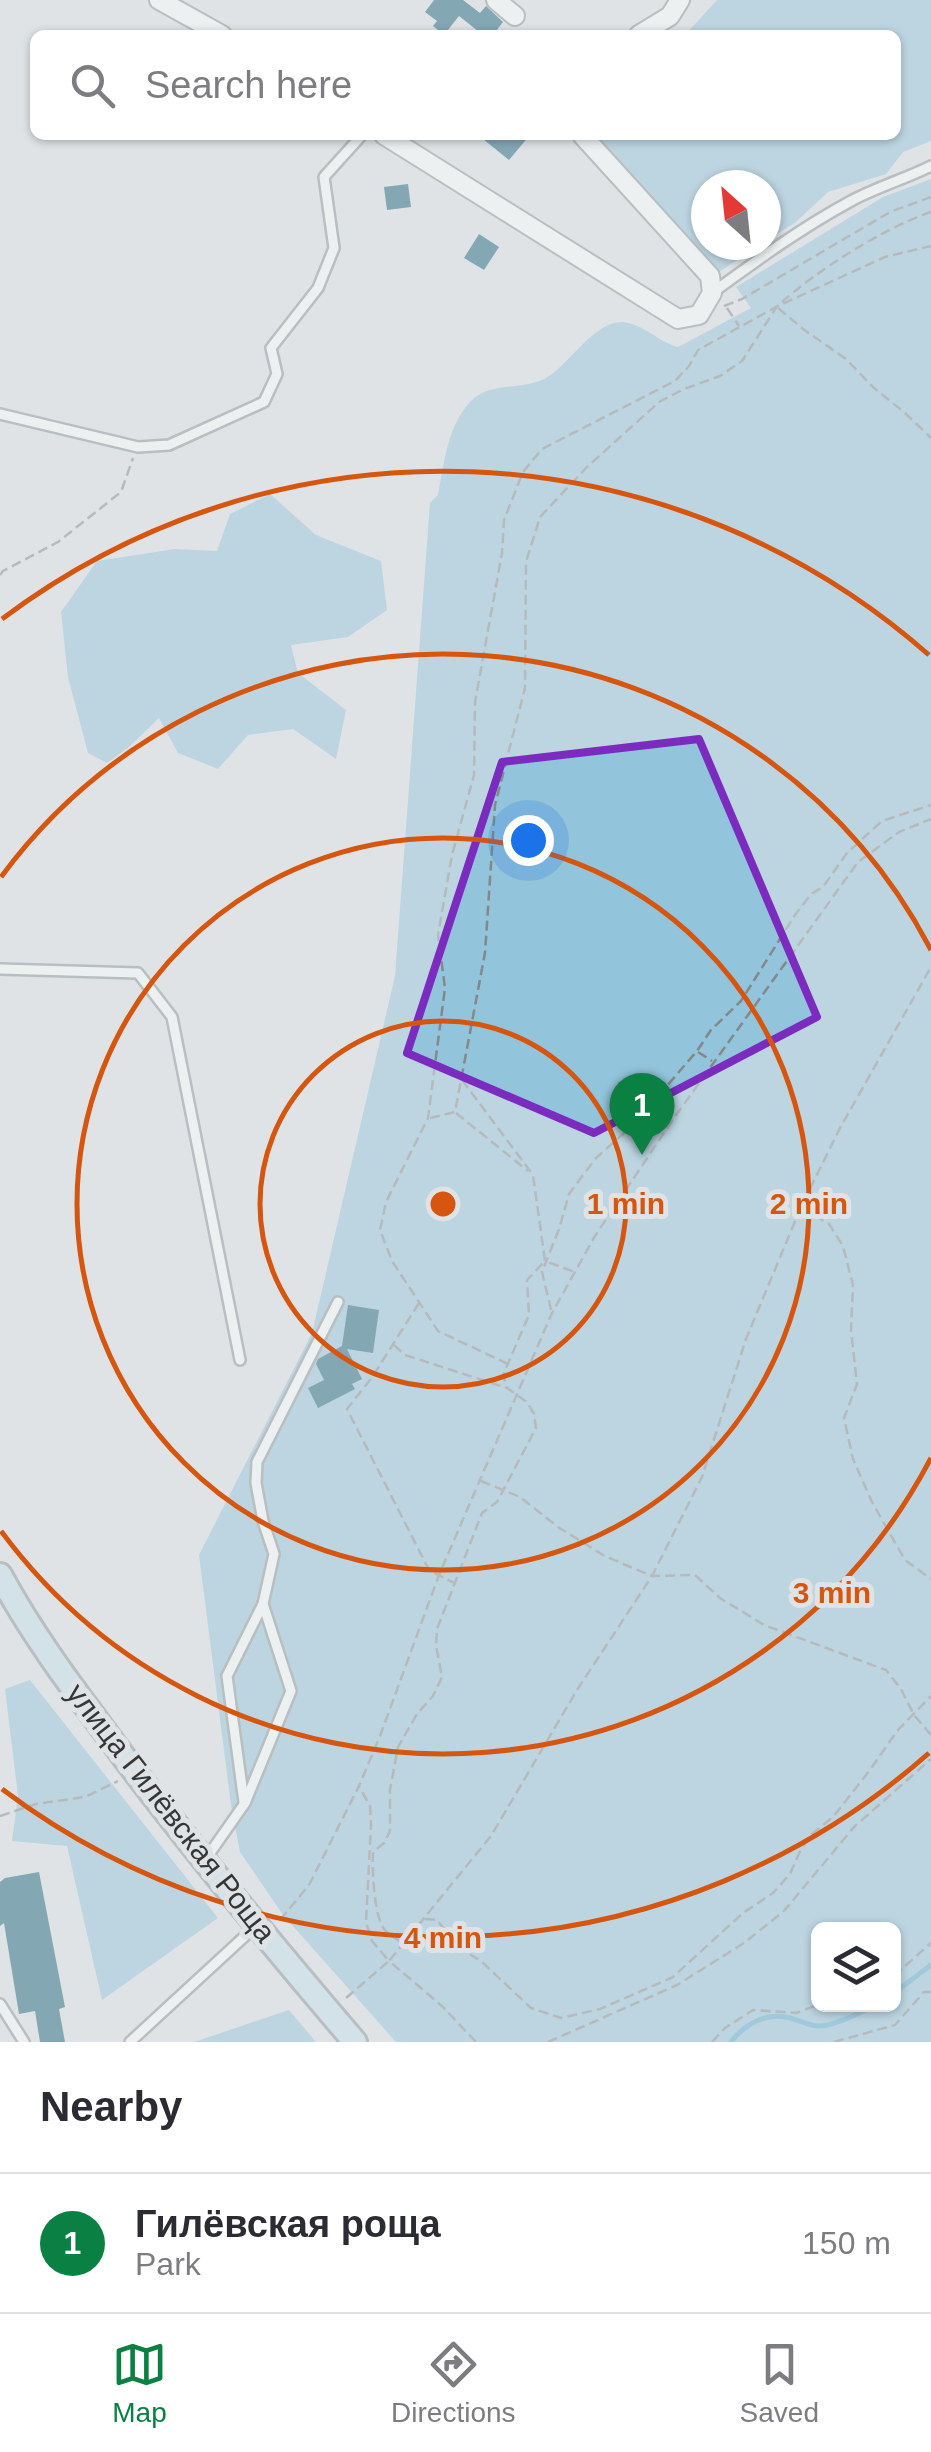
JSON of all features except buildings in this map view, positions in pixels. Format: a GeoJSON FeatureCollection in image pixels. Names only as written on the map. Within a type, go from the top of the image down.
{"type":"FeatureCollection","features":[{"type":"Feature","properties":{"kind":"street"},"geometry":{"type":"LineString","coordinates":[[159,0],[213,30]]}},
{"type":"Feature","properties":{"kind":"street"},"geometry":{"type":"LineString","coordinates":[[496,0],[514,16]]}},
{"type":"Feature","properties":{"kind":"street"},"geometry":{"type":"LineString","coordinates":[[647,30],[670,16],[680,0]]}},
{"type":"Feature","properties":{"kind":"street"},"geometry":{"type":"LineString","coordinates":[[392,140],[678,319],[699,314],[719,300],[710,276],[587,140]]}},
{"type":"Feature","properties":{"kind":"street","name":"улица Гилёвская Роща"},"geometry":{"type":"LineString","coordinates":[[0,1576],[14,1602],[136,1773],[204,1862],[354,2042]]}},
{"type":"Feature","properties":{"kind":"lane"},"geometry":{"type":"LineString","coordinates":[[0,414],[138,447],[169,444],[264,402],[277,374],[271,348],[318,288],[334,248],[324,177],[357,140]]}},
{"type":"Feature","properties":{"kind":"lane"},"geometry":{"type":"LineString","coordinates":[[719,300],[823,217],[856,198],[931,166]]}},
{"type":"Feature","properties":{"kind":"lane"},"geometry":{"type":"LineString","coordinates":[[0,968],[138,973],[172,1017],[240,1360]]}},
{"type":"Feature","properties":{"kind":"lane"},"geometry":{"type":"LineString","coordinates":[[244,1803],[228,1676],[264,1604],[274,1554],[256,1483],[257,1462],[338,1302]]}},
{"type":"Feature","properties":{"kind":"lane"},"geometry":{"type":"LineString","coordinates":[[204,1862],[244,1803],[291,1691],[264,1604]]}},
{"type":"Feature","properties":{"kind":"lane"},"geometry":{"type":"LineString","coordinates":[[130,2042],[261,1931]]}},
{"type":"Feature","properties":{"kind":"lane"},"geometry":{"type":"LineString","coordinates":[[0,2004],[24,2042]]}},
{"type":"Feature","properties":{"kind":"path"},"geometry":{"type":"LineString","coordinates":[[699,314],[719,300],[742,298],[890,212],[931,197]]}},
{"type":"Feature","properties":{"kind":"path"},"geometry":{"type":"LineString","coordinates":[[455,1112],[486,954],[495,805],[525,688],[526,562],[540,517],[586,468],[659,402],[684,388],[720,376],[742,361],[776,307],[798,288],[907,220],[931,212]]}},
{"type":"Feature","properties":{"kind":"path"},"geometry":{"type":"LineString","coordinates":[[508,1364],[438,1330],[392,1261],[380,1230],[386,1202],[428,1118],[445,988],[438,935],[452,856],[474,775],[475,702],[502,553],[504,520],[522,472],[542,449],[675,381],[698,350],[776,307],[885,257],[931,246]]}},
{"type":"Feature","properties":{"kind":"path"},"geometry":{"type":"LineString","coordinates":[[719,300],[740,327]]}},
{"type":"Feature","properties":{"kind":"path"},"geometry":{"type":"LineString","coordinates":[[776,307],[846,359],[931,438]]}},
{"type":"Feature","properties":{"kind":"path"},"geometry":{"type":"LineString","coordinates":[[0,575],[58,542],[121,492],[138,447]]}},
{"type":"Feature","properties":{"kind":"path"},"geometry":{"type":"LineString","coordinates":[[552,1313],[542,1272],[568,1194],[596,1158],[634,1124],[711,1030],[741,1001],[796,915],[846,853],[882,821],[931,805]]}},
{"type":"Feature","properties":{"kind":"path"},"geometry":{"type":"LineString","coordinates":[[261,1931],[309,1884],[359,1786],[439,1575],[516,1393],[552,1313],[615,1206],[858,862],[899,832],[931,820]]}},
{"type":"Feature","properties":{"kind":"path"},"geometry":{"type":"LineString","coordinates":[[330,2012],[388,1961],[491,1836],[577,1690],[652,1576],[702,1477],[746,1339],[801,1207],[840,1128],[931,967]]}},
{"type":"Feature","properties":{"kind":"path"},"geometry":{"type":"LineString","coordinates":[[697,1051],[714,1063]]}},
{"type":"Feature","properties":{"kind":"path"},"geometry":{"type":"LineString","coordinates":[[462,1079],[533,1175],[546,1261]]}},
{"type":"Feature","properties":{"kind":"path"},"geometry":{"type":"LineString","coordinates":[[428,1118],[455,1112]]}},
{"type":"Feature","properties":{"kind":"path"},"geometry":{"type":"LineString","coordinates":[[455,1112],[533,1175]]}},
{"type":"Feature","properties":{"kind":"path"},"geometry":{"type":"LineString","coordinates":[[801,1207],[829,1224],[843,1246],[853,1285],[851,1330],[856,1384],[844,1418],[853,1458],[872,1502],[905,1560],[931,1579]]}},
{"type":"Feature","properties":{"kind":"path"},"geometry":{"type":"LineString","coordinates":[[546,1261],[576,1272]]}},
{"type":"Feature","properties":{"kind":"path"},"geometry":{"type":"LineString","coordinates":[[507,1388],[503,1375],[530,1315],[527,1280],[546,1261]]}},
{"type":"Feature","properties":{"kind":"path"},"geometry":{"type":"LineString","coordinates":[[420,1302],[347,1409],[429,1570],[456,1584]]}},
{"type":"Feature","properties":{"kind":"path"},"geometry":{"type":"LineString","coordinates":[[393,1344],[405,1355],[516,1393],[534,1414],[536,1428],[497,1502],[482,1513],[437,1629],[442,1677],[398,1748],[390,1790],[390,1832],[373,1852],[372,1866],[383,1929],[403,1943]]}},
{"type":"Feature","properties":{"kind":"path"},"geometry":{"type":"LineString","coordinates":[[479,1481],[520,1498],[603,1555],[652,1576],[695,1575],[720,1598],[764,1626],[886,1670],[931,1735]]}},
{"type":"Feature","properties":{"kind":"path"},"geometry":{"type":"LineString","coordinates":[[423,1919],[437,1920],[459,1948],[481,1961],[531,2008],[561,2018],[600,2008],[673,1976],[743,1913],[773,1894],[790,1874],[812,1834],[833,1817],[897,1732],[931,1696]]}},
{"type":"Feature","properties":{"kind":"path"},"geometry":{"type":"LineString","coordinates":[[548,2042],[677,1985],[744,1943],[784,1911],[854,1827],[931,1759]]}},
{"type":"Feature","properties":{"kind":"path"},"geometry":{"type":"LineString","coordinates":[[0,1816],[36,1804],[84,1797],[136,1773]]}},
{"type":"Feature","properties":{"kind":"path"},"geometry":{"type":"LineString","coordinates":[[359,1786],[370,1806],[366,1922],[372,1941],[388,1961],[442,2006],[476,2042]]}},
{"type":"Feature","properties":{"kind":"path"},"geometry":{"type":"LineString","coordinates":[[901,1970],[931,1943]]}},
{"type":"Feature","properties":{"kind":"path"},"geometry":{"type":"LineString","coordinates":[[834,2042],[896,2025],[924,1992],[931,1992]]}},
{"type":"Feature","properties":{"kind":"path"},"geometry":{"type":"LineString","coordinates":[[712,2042],[725,2028],[753,2010],[796,2012],[811,2007]]}},
{"type":"Feature","properties":{"kind":"highlighted area"},"geometry":{"type":"Polygon","coordinates":[[[699,739],[817,1017],[594,1133],[407,1053],[502,762],[699,739]]]}},
{"type":"Feature","properties":{"kind":"shaded area"},"geometry":{"type":"Polygon","coordinates":[[[717,0],[931,0],[931,141],[903,152],[886,174],[828,192],[781,232],[781,170],[691,170],[691,241],[599,140],[901,140],[901,30],[690,30],[717,0]]]}},
{"type":"Feature","properties":{"kind":"shaded area"},"geometry":{"type":"Polygon","coordinates":[[[931,179],[931,2042],[396,2042],[283,1915],[240,1852],[199,1555],[312,1333],[395,976],[430,503],[438,495],[456,423],[478,395],[540,381],[557,370],[592,335],[612,324],[637,326],[678,347],[751,308],[736,287],[883,197],[931,179]]]}},
{"type":"Feature","properties":{"kind":"shaded area"},"geometry":{"type":"Polygon","coordinates":[[[708,260],[737,260],[719,272],[708,260]]]}},
{"type":"Feature","properties":{"kind":"shaded area"},"geometry":{"type":"Polygon","coordinates":[[[270,494],[316,535],[381,561],[387,610],[348,637],[291,645],[298,673],[346,710],[336,759],[293,729],[248,735],[218,769],[178,753],[159,718],[107,763],[88,753],[68,677],[61,612],[97,561],[175,549],[217,551],[230,514],[270,494]]]}},
{"type":"Feature","properties":{"kind":"shaded area"},"geometry":{"type":"Polygon","coordinates":[[[30,1680],[218,1918],[102,2000],[67,1846],[12,1841],[18,1796],[5,1689],[30,1680]]]}},
{"type":"Feature","properties":{"kind":"shaded area"},"geometry":{"type":"Polygon","coordinates":[[[289,2010],[316,2042],[194,2042],[289,2010]]]}},
{"type":"Feature","properties":{"kind":"waterway"},"geometry":{"type":"LineString","coordinates":[[901,1988],[931,1965]]}},
{"type":"Feature","properties":{"kind":"waterway"},"geometry":{"type":"LineString","coordinates":[[731,2042],[742,2030],[762,2019],[778,2016],[824,2026],[860,2012]]}},
{"type":"Feature","properties":{"kind":"place","name":"Гилёвская роща"},"geometry":{"type":"Point","coordinates":[642,1155]}}]}
